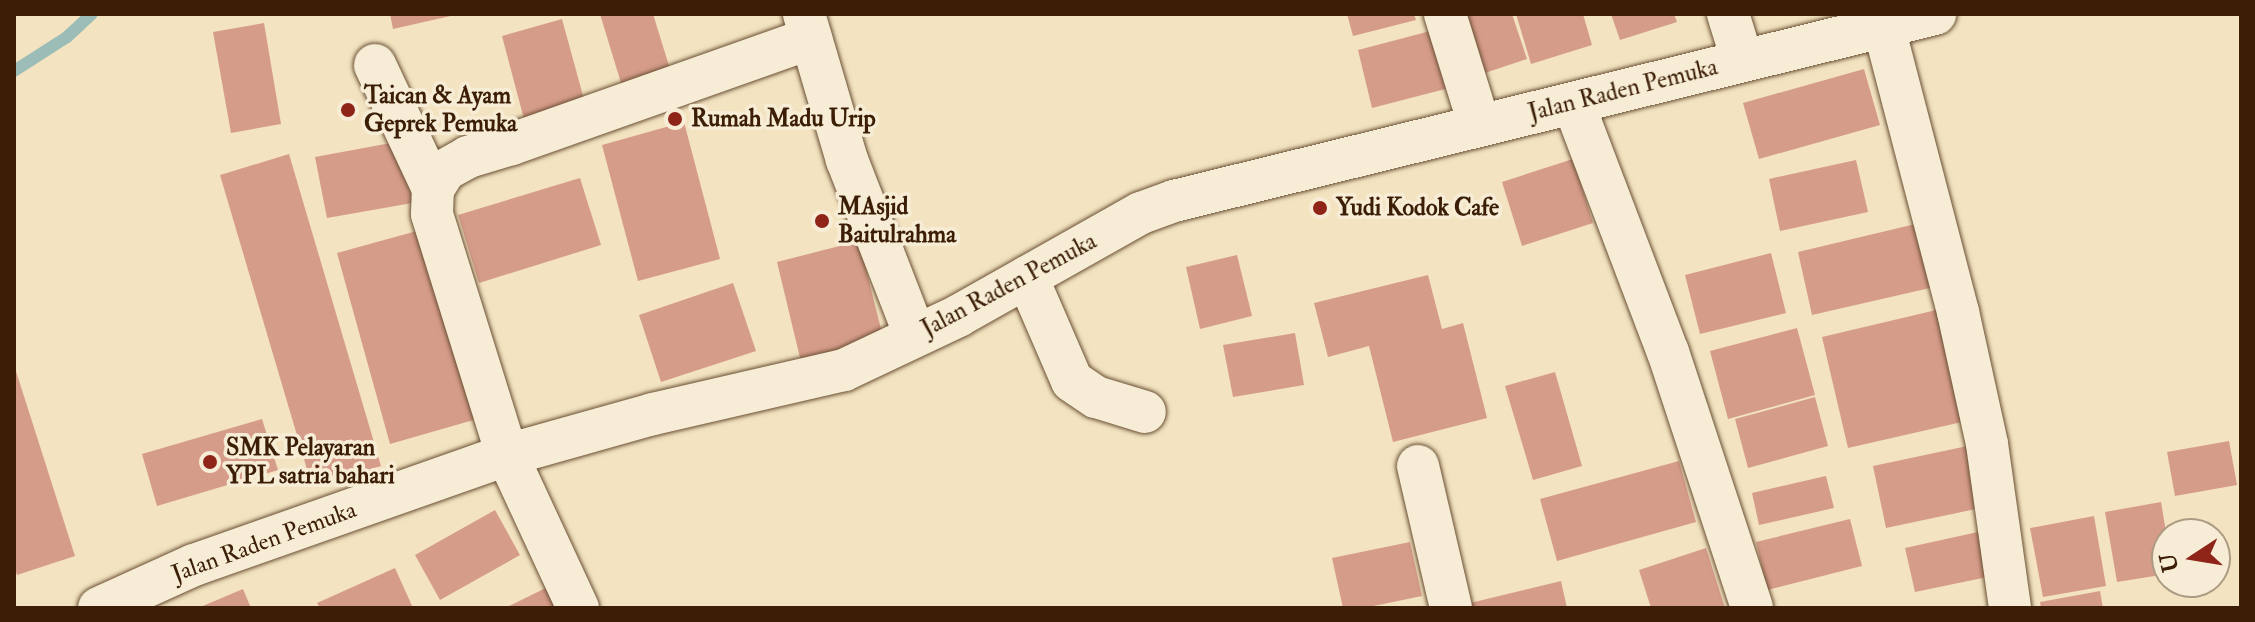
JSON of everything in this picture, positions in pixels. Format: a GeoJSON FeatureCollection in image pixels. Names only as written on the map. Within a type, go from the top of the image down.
{"type":"FeatureCollection","features":[{"type":"Feature","properties":{"kind":"street"},"geometry":{"type":"LineString","coordinates":[[1445,14],[1479,124]]}},
{"type":"Feature","properties":{"kind":"street"},"geometry":{"type":"LineString","coordinates":[[1728,14],[1742,59]]}},
{"type":"Feature","properties":{"kind":"street","name":"Jalan Raden Pemuka"},"geometry":{"type":"LineString","coordinates":[[99,608],[194,565],[507,455],[653,414],[844,370],[958,316],[1141,213],[1174,201],[1479,124],[1574,105],[1883,24],[1935,14]]}},
{"type":"Feature","properties":{"kind":"street"},"geometry":{"type":"LineString","coordinates":[[1883,24],[1958,312],[1987,444],[2010,608]]}},
{"type":"Feature","properties":{"kind":"street"},"geometry":{"type":"LineString","coordinates":[[433,189],[445,170],[468,157],[512,144],[807,26],[847,160],[915,335]]}},
{"type":"Feature","properties":{"kind":"street"},"geometry":{"type":"LineString","coordinates":[[375,65],[433,189],[432,214],[507,455],[578,608]]}},
{"type":"Feature","properties":{"kind":"street"},"geometry":{"type":"LineString","coordinates":[[1574,105],[1668,352],[1752,608]]}},
{"type":"Feature","properties":{"kind":"street"},"geometry":{"type":"LineString","coordinates":[[1027,277],[1072,381],[1096,397],[1145,412]]}},
{"type":"Feature","properties":{"kind":"street"},"geometry":{"type":"LineString","coordinates":[[1418,466],[1451,608]]}},
{"type":"Feature","properties":{"kind":"building"},"geometry":{"type":"Polygon","coordinates":[[[390,14],[455,14],[455,15],[393,29],[390,14]]]}},
{"type":"Feature","properties":{"kind":"building"},"geometry":{"type":"Polygon","coordinates":[[[600,14],[653,14],[670,69],[621,83],[600,14]]]}},
{"type":"Feature","properties":{"kind":"building"},"geometry":{"type":"Polygon","coordinates":[[[1347,14],[1414,14],[1416,20],[1353,36],[1347,14]]]}},
{"type":"Feature","properties":{"kind":"building"},"geometry":{"type":"Polygon","coordinates":[[[1460,14],[1512,14],[1527,59],[1479,75],[1460,14]]]}},
{"type":"Feature","properties":{"kind":"building"},"geometry":{"type":"Polygon","coordinates":[[[1516,14],[1583,14],[1592,45],[1531,64],[1516,14]]]}},
{"type":"Feature","properties":{"kind":"building"},"geometry":{"type":"Polygon","coordinates":[[[1611,14],[1674,14],[1677,22],[1620,40],[1611,14]]]}},
{"type":"Feature","properties":{"kind":"building"},"geometry":{"type":"Polygon","coordinates":[[[562,19],[585,103],[524,119],[502,36],[562,19]]]}},
{"type":"Feature","properties":{"kind":"building"},"geometry":{"type":"Polygon","coordinates":[[[264,23],[281,124],[231,133],[213,32],[264,23]]]}},
{"type":"Feature","properties":{"kind":"building"},"geometry":{"type":"Polygon","coordinates":[[[1438,29],[1453,87],[1372,108],[1358,50],[1438,29]]]}},
{"type":"Feature","properties":{"kind":"building"},"geometry":{"type":"Polygon","coordinates":[[[1864,69],[1880,125],[1759,159],[1743,103],[1864,69]]]}},
{"type":"Feature","properties":{"kind":"building"},"geometry":{"type":"Polygon","coordinates":[[[684,122],[720,259],[638,281],[602,145],[684,122]]]}},
{"type":"Feature","properties":{"kind":"building"},"geometry":{"type":"Polygon","coordinates":[[[407,140],[418,202],[327,218],[315,157],[407,140]]]}},
{"type":"Feature","properties":{"kind":"building"},"geometry":{"type":"Polygon","coordinates":[[[289,154],[381,466],[312,486],[220,175],[289,154]]]}},
{"type":"Feature","properties":{"kind":"building"},"geometry":{"type":"Polygon","coordinates":[[[1573,159],[1593,223],[1522,246],[1502,182],[1573,159]]]}},
{"type":"Feature","properties":{"kind":"building"},"geometry":{"type":"Polygon","coordinates":[[[1856,160],[1868,212],[1780,231],[1769,179],[1856,160]]]}},
{"type":"Feature","properties":{"kind":"building"},"geometry":{"type":"Polygon","coordinates":[[[580,178],[601,245],[479,283],[458,215],[580,178]]]}},
{"type":"Feature","properties":{"kind":"building"},"geometry":{"type":"Polygon","coordinates":[[[1928,221],[1943,285],[1812,315],[1798,252],[1928,221]]]}},
{"type":"Feature","properties":{"kind":"building"},"geometry":{"type":"Polygon","coordinates":[[[424,229],[477,419],[390,444],[337,253],[424,229]]]}},
{"type":"Feature","properties":{"kind":"building"},"geometry":{"type":"Polygon","coordinates":[[[859,241],[884,341],[801,362],[777,262],[859,241]]]}},
{"type":"Feature","properties":{"kind":"building"},"geometry":{"type":"Polygon","coordinates":[[[1771,253],[1786,313],[1700,334],[1685,275],[1771,253]]]}},
{"type":"Feature","properties":{"kind":"building"},"geometry":{"type":"Polygon","coordinates":[[[1237,255],[1252,316],[1200,329],[1186,267],[1237,255]]]}},
{"type":"Feature","properties":{"kind":"building"},"geometry":{"type":"Polygon","coordinates":[[[1428,275],[1442,329],[1463,323],[1487,418],[1393,442],[1369,346],[1328,357],[1314,303],[1428,275]]]}},
{"type":"Feature","properties":{"kind":"building"},"geometry":{"type":"Polygon","coordinates":[[[733,283],[756,351],[661,382],[639,315],[733,283]]]}},
{"type":"Feature","properties":{"kind":"building"},"geometry":{"type":"Polygon","coordinates":[[[1949,307],[1975,419],[1848,448],[1822,337],[1949,307]]]}},
{"type":"Feature","properties":{"kind":"building"},"geometry":{"type":"Polygon","coordinates":[[[1797,328],[1815,395],[1728,419],[1710,351],[1797,328]]]}},
{"type":"Feature","properties":{"kind":"building"},"geometry":{"type":"Polygon","coordinates":[[[1295,333],[1304,385],[1233,397],[1223,345],[1295,333]]]}},
{"type":"Feature","properties":{"kind":"building"},"geometry":{"type":"Polygon","coordinates":[[[14,365],[75,556],[17,575],[14,565],[14,365]]]}},
{"type":"Feature","properties":{"kind":"building"},"geometry":{"type":"Polygon","coordinates":[[[1555,372],[1582,466],[1533,480],[1505,386],[1555,372]]]}},
{"type":"Feature","properties":{"kind":"building"},"geometry":{"type":"Polygon","coordinates":[[[1815,397],[1828,446],[1748,468],[1735,419],[1815,397]]]}},
{"type":"Feature","properties":{"kind":"building","name":"SMK Pelayaran YPL satria bahari"},"geometry":{"type":"Polygon","coordinates":[[[262,419],[278,470],[157,506],[142,454],[262,419]]]}},
{"type":"Feature","properties":{"kind":"building"},"geometry":{"type":"Polygon","coordinates":[[[2229,441],[2237,485],[2175,496],[2167,452],[2229,441]]]}},
{"type":"Feature","properties":{"kind":"building"},"geometry":{"type":"Polygon","coordinates":[[[1977,444],[1990,506],[1886,528],[1873,466],[1977,444]]]}},
{"type":"Feature","properties":{"kind":"building"},"geometry":{"type":"Polygon","coordinates":[[[1679,461],[1696,522],[1557,561],[1540,499],[1679,461]]]}},
{"type":"Feature","properties":{"kind":"building"},"geometry":{"type":"Polygon","coordinates":[[[1826,476],[1834,508],[1759,525],[1752,493],[1826,476]]]}},
{"type":"Feature","properties":{"kind":"building"},"geometry":{"type":"Polygon","coordinates":[[[2161,502],[2164,518],[2151,518],[2151,577],[2117,582],[2105,512],[2161,502]]]}},
{"type":"Feature","properties":{"kind":"building"},"geometry":{"type":"Polygon","coordinates":[[[495,510],[520,555],[440,600],[415,555],[495,510]]]}},
{"type":"Feature","properties":{"kind":"building"},"geometry":{"type":"Polygon","coordinates":[[[2094,516],[2106,586],[2043,597],[2030,528],[2094,516]]]}},
{"type":"Feature","properties":{"kind":"building"},"geometry":{"type":"Polygon","coordinates":[[[1850,519],[1862,566],[1767,590],[1756,542],[1850,519]]]}},
{"type":"Feature","properties":{"kind":"building"},"geometry":{"type":"Polygon","coordinates":[[[1987,530],[1997,575],[1915,592],[1905,548],[1987,530]]]}},
{"type":"Feature","properties":{"kind":"building"},"geometry":{"type":"Polygon","coordinates":[[[1410,542],[1422,596],[1364,608],[1343,608],[1332,558],[1410,542]]]}},
{"type":"Feature","properties":{"kind":"building"},"geometry":{"type":"Polygon","coordinates":[[[1706,548],[1725,608],[1651,608],[1639,570],[1706,548]]]}},
{"type":"Feature","properties":{"kind":"building"},"geometry":{"type":"Polygon","coordinates":[[[395,568],[413,608],[320,608],[317,603],[395,568]]]}},
{"type":"Feature","properties":{"kind":"building"},"geometry":{"type":"Polygon","coordinates":[[[1561,581],[1567,608],[1471,608],[1470,603],[1561,581]]]}},
{"type":"Feature","properties":{"kind":"building"},"geometry":{"type":"Polygon","coordinates":[[[554,584],[565,608],[505,608],[554,584]]]}},
{"type":"Feature","properties":{"kind":"building"},"geometry":{"type":"Polygon","coordinates":[[[243,589],[251,608],[198,608],[243,589]]]}},
{"type":"Feature","properties":{"kind":"building"},"geometry":{"type":"Polygon","coordinates":[[[2100,591],[2103,608],[2041,608],[2040,602],[2100,591]]]}},
{"type":"Feature","properties":{"kind":"waterway"},"geometry":{"type":"LineString","coordinates":[[14,71],[67,37],[92,14]]}},
{"type":"Feature","properties":{"kind":"place","name":"Taican & Ayam Geprek Pemuka"},"geometry":{"type":"Point","coordinates":[348,110]}},
{"type":"Feature","properties":{"kind":"place","name":"Rumah Madu Urip"},"geometry":{"type":"Point","coordinates":[675,119]}},
{"type":"Feature","properties":{"kind":"place","name":"Yudi Kodok Cafe"},"geometry":{"type":"Point","coordinates":[1320,208]}},
{"type":"Feature","properties":{"kind":"place","name":"MAsjid Baitulrahma"},"geometry":{"type":"Point","coordinates":[822,221]}},
{"type":"Feature","properties":{"kind":"place","name":"SMK Pelayaran YPL satria bahari"},"geometry":{"type":"Point","coordinates":[210,462]}}]}
